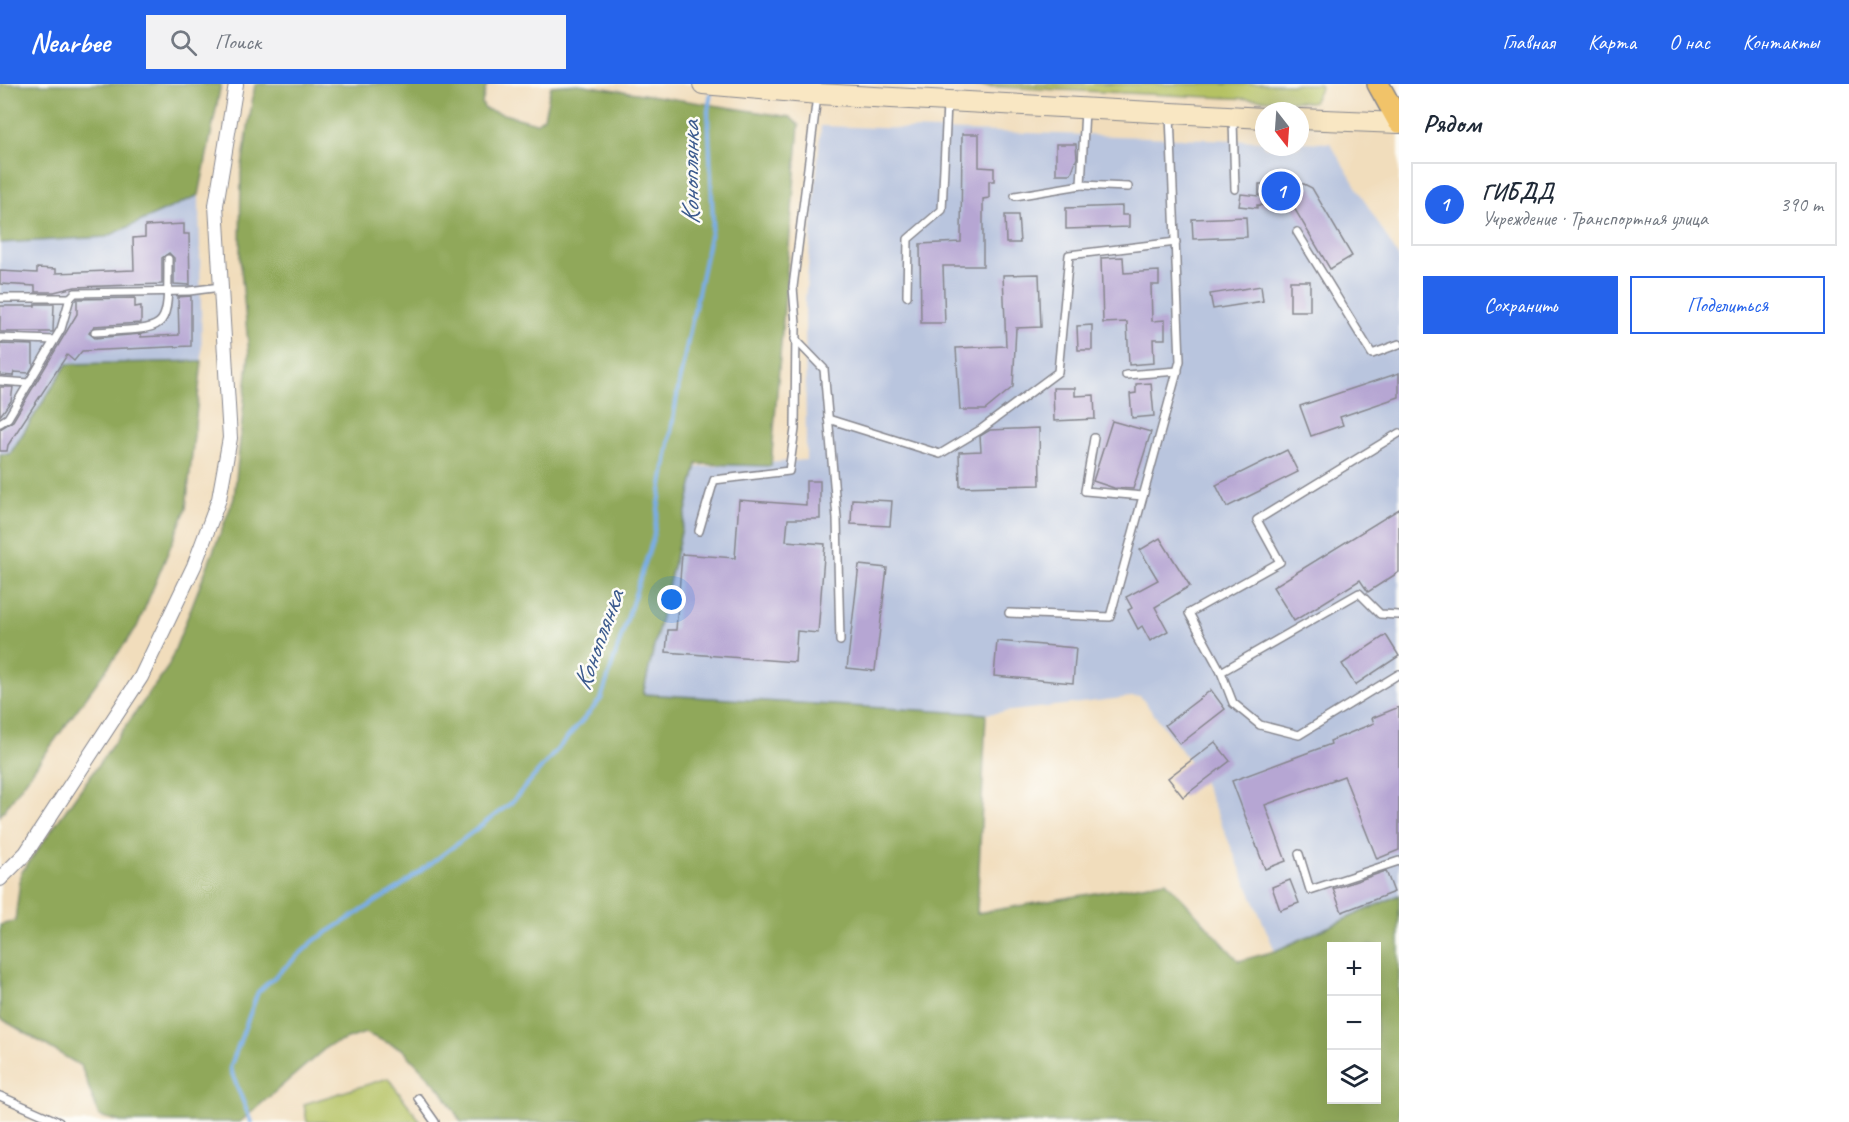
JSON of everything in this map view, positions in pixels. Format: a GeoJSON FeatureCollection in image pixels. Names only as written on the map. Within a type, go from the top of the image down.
{"type":"FeatureCollection","features":[{"type":"Feature","properties":{"kind":"main road"},"geometry":{"type":"LineString","coordinates":[[703,84],[818,94],[1170,115],[1255,118]]}},
{"type":"Feature","properties":{"kind":"main road"},"geometry":{"type":"LineString","coordinates":[[1378,84],[1399,123]]}},
{"type":"Feature","properties":{"kind":"main road"},"geometry":{"type":"LineString","coordinates":[[1309,120],[1399,123]]}},
{"type":"Feature","properties":{"kind":"street"},"geometry":{"type":"LineString","coordinates":[[0,879],[26,853],[141,677],[194,566],[219,500],[231,438],[216,205],[236,84]]}},
{"type":"Feature","properties":{"kind":"lane"},"geometry":{"type":"LineString","coordinates":[[699,531],[714,480],[789,471],[795,429],[793,287],[818,94]]}},
{"type":"Feature","properties":{"kind":"lane"},"geometry":{"type":"LineString","coordinates":[[907,296],[908,239],[942,210],[947,101]]}},
{"type":"Feature","properties":{"kind":"lane"},"geometry":{"type":"LineString","coordinates":[[1081,185],[1085,110]]}},
{"type":"Feature","properties":{"kind":"lane"},"geometry":{"type":"LineString","coordinates":[[1009,613],[1110,617],[1180,361],[1170,115]]}},
{"type":"Feature","properties":{"kind":"lane"},"geometry":{"type":"LineString","coordinates":[[1233,117],[1235,189]]}},
{"type":"Feature","properties":{"kind":"lane"},"geometry":{"type":"LineString","coordinates":[[1015,196],[1081,185],[1128,187]]}},
{"type":"Feature","properties":{"kind":"lane"},"geometry":{"type":"LineString","coordinates":[[1297,232],[1372,354],[1399,344]]}},
{"type":"Feature","properties":{"kind":"lane"},"geometry":{"type":"LineString","coordinates":[[828,419],[940,454],[980,430],[1058,372],[1069,255],[1176,242]]}},
{"type":"Feature","properties":{"kind":"lane"},"geometry":{"type":"LineString","coordinates":[[95,332],[156,326],[164,320],[168,310],[168,260]]}},
{"type":"Feature","properties":{"kind":"lane"},"geometry":{"type":"LineString","coordinates":[[0,423],[8,418],[61,329],[70,298],[75,292],[168,291],[221,286]]}},
{"type":"Feature","properties":{"kind":"lane"},"geometry":{"type":"LineString","coordinates":[[0,297],[70,298]]}},
{"type":"Feature","properties":{"kind":"lane"},"geometry":{"type":"LineString","coordinates":[[0,338],[54,340]]}},
{"type":"Feature","properties":{"kind":"lane"},"geometry":{"type":"LineString","coordinates":[[795,339],[824,369],[837,518],[840,641]]}},
{"type":"Feature","properties":{"kind":"lane"},"geometry":{"type":"LineString","coordinates":[[1126,375],[1178,371]]}},
{"type":"Feature","properties":{"kind":"lane"},"geometry":{"type":"LineString","coordinates":[[0,381],[29,383]]}},
{"type":"Feature","properties":{"kind":"lane"},"geometry":{"type":"LineString","coordinates":[[1399,433],[1257,520],[1280,562],[1189,613],[1221,672],[1233,704],[1260,725],[1299,735],[1399,674]]}},
{"type":"Feature","properties":{"kind":"lane"},"geometry":{"type":"LineString","coordinates":[[1094,438],[1085,491],[1143,496]]}},
{"type":"Feature","properties":{"kind":"lane"},"geometry":{"type":"LineString","coordinates":[[1221,672],[1359,593],[1380,614],[1399,615]]}},
{"type":"Feature","properties":{"kind":"lane"},"geometry":{"type":"LineString","coordinates":[[1299,854],[1310,890],[1399,861]]}},
{"type":"Feature","properties":{"kind":"lane"},"geometry":{"type":"LineString","coordinates":[[0,1096],[59,1122]]}},
{"type":"Feature","properties":{"kind":"lane"},"geometry":{"type":"LineString","coordinates":[[418,1098],[435,1122]]}},
{"type":"Feature","properties":{"kind":"lane"},"geometry":{"type":"LineString","coordinates":[[30,1111],[39,1122]]}},
{"type":"Feature","properties":{"kind":"shaded area"},"geometry":{"type":"Polygon","coordinates":[[[821,126],[1255,141],[1255,156],[1309,156],[1309,142],[1330,143],[1399,258],[1399,895],[1275,951],[1201,776],[1140,696],[986,714],[643,694],[690,468],[806,460],[805,301],[821,126]]]}},
{"type":"Feature","properties":{"kind":"shaded area"},"geometry":{"type":"Polygon","coordinates":[[[199,195],[202,361],[67,364],[10,455],[0,454],[0,243],[106,237],[199,195]]]}},
{"type":"Feature","properties":{"kind":"green space"},"geometry":{"type":"Polygon","coordinates":[[[0,84],[221,84],[199,195],[106,237],[0,243],[0,84]]]}},
{"type":"Feature","properties":{"kind":"green space"},"geometry":{"type":"Polygon","coordinates":[[[255,84],[487,84],[482,103],[485,109],[536,123],[544,117],[551,86],[578,84],[790,117],[799,125],[771,466],[697,464],[643,694],[986,714],[977,913],[1166,881],[1239,961],[1275,951],[1399,895],[1399,1122],[461,1122],[441,1090],[402,1049],[365,1033],[328,1046],[240,1122],[121,1122],[99,1116],[81,1066],[0,1018],[0,925],[15,921],[21,873],[168,667],[234,498],[249,354],[240,258],[241,172],[255,84]]]}},
{"type":"Feature","properties":{"kind":"green space"},"geometry":{"type":"Polygon","coordinates":[[[936,84],[1320,84],[1321,88],[1313,102],[936,84]]]}},
{"type":"Feature","properties":{"kind":"green space"},"geometry":{"type":"Polygon","coordinates":[[[202,361],[186,509],[137,627],[0,816],[0,454],[10,454],[67,364],[202,361]]]}},
{"type":"Feature","properties":{"kind":"green space"},"geometry":{"type":"Polygon","coordinates":[[[388,1078],[421,1122],[307,1122],[304,1104],[388,1078]]]}},
{"type":"Feature","properties":{"kind":"building"},"geometry":{"type":"Polygon","coordinates":[[[962,134],[979,134],[979,167],[994,168],[994,181],[989,181],[989,198],[983,199],[983,266],[943,266],[945,323],[921,323],[920,244],[961,242],[962,134]]]}},
{"type":"Feature","properties":{"kind":"building"},"geometry":{"type":"Polygon","coordinates":[[[1056,144],[1076,144],[1077,158],[1071,174],[1056,174],[1056,144]]]}},
{"type":"Feature","properties":{"kind":"building"},"geometry":{"type":"Polygon","coordinates":[[[1259,184],[1304,184],[1312,188],[1352,256],[1330,269],[1293,206],[1257,205],[1257,208],[1239,206],[1241,194],[1259,196],[1259,184]]]}},
{"type":"Feature","properties":{"kind":"building"},"geometry":{"type":"Polygon","coordinates":[[[1122,206],[1122,215],[1129,215],[1129,227],[1066,229],[1066,208],[1122,206]]]}},
{"type":"Feature","properties":{"kind":"building"},"geometry":{"type":"Polygon","coordinates":[[[1005,215],[1018,215],[1020,243],[1006,243],[1005,215]]]}},
{"type":"Feature","properties":{"kind":"building"},"geometry":{"type":"Polygon","coordinates":[[[1246,217],[1247,237],[1193,239],[1192,219],[1246,217]]]}},
{"type":"Feature","properties":{"kind":"building"},"geometry":{"type":"Polygon","coordinates":[[[184,224],[184,234],[189,234],[190,285],[174,284],[174,258],[169,253],[162,258],[162,284],[75,287],[54,292],[35,292],[35,286],[0,284],[0,271],[37,273],[37,268],[56,269],[56,273],[134,270],[133,238],[145,237],[145,226],[184,224]]]}},
{"type":"Feature","properties":{"kind":"building"},"geometry":{"type":"Polygon","coordinates":[[[1123,257],[1124,273],[1159,271],[1159,285],[1151,285],[1152,321],[1165,320],[1165,339],[1153,339],[1154,363],[1129,365],[1127,322],[1103,323],[1101,258],[1123,257]]]}},
{"type":"Feature","properties":{"kind":"building"},"geometry":{"type":"Polygon","coordinates":[[[1039,274],[1041,327],[1016,328],[1013,387],[985,410],[960,410],[956,348],[1006,346],[1003,275],[1039,274]]]}},
{"type":"Feature","properties":{"kind":"building"},"geometry":{"type":"Polygon","coordinates":[[[1290,281],[1310,281],[1310,311],[1290,311],[1290,281]]]}},
{"type":"Feature","properties":{"kind":"building"},"geometry":{"type":"Polygon","coordinates":[[[1261,286],[1263,301],[1213,309],[1210,294],[1261,286]]]}},
{"type":"Feature","properties":{"kind":"building"},"geometry":{"type":"Polygon","coordinates":[[[191,296],[191,346],[82,351],[74,361],[67,355],[8,445],[7,451],[0,451],[0,429],[13,421],[77,314],[77,299],[135,298],[135,307],[141,306],[141,323],[94,326],[89,333],[95,338],[141,334],[141,337],[179,335],[178,297],[191,296]]]}},
{"type":"Feature","properties":{"kind":"building"},"geometry":{"type":"Polygon","coordinates":[[[35,304],[54,304],[53,332],[0,332],[0,306],[35,306],[35,304]]]}},
{"type":"Feature","properties":{"kind":"building"},"geometry":{"type":"Polygon","coordinates":[[[1092,325],[1092,350],[1078,350],[1077,326],[1092,325]]]}},
{"type":"Feature","properties":{"kind":"building"},"geometry":{"type":"Polygon","coordinates":[[[0,344],[33,345],[33,366],[29,373],[14,372],[13,376],[0,375],[0,344]]]}},
{"type":"Feature","properties":{"kind":"building"},"geometry":{"type":"Polygon","coordinates":[[[1399,373],[1399,397],[1340,417],[1343,425],[1311,436],[1300,406],[1399,373]]]}},
{"type":"Feature","properties":{"kind":"building"},"geometry":{"type":"Polygon","coordinates":[[[1151,383],[1154,416],[1132,418],[1130,394],[1136,393],[1136,384],[1151,383]]]}},
{"type":"Feature","properties":{"kind":"building"},"geometry":{"type":"Polygon","coordinates":[[[0,387],[13,387],[11,401],[0,416],[0,387]]]}},
{"type":"Feature","properties":{"kind":"building"},"geometry":{"type":"Polygon","coordinates":[[[1053,388],[1075,388],[1075,396],[1094,395],[1095,419],[1054,421],[1053,388]]]}},
{"type":"Feature","properties":{"kind":"building"},"geometry":{"type":"Polygon","coordinates":[[[1112,421],[1151,432],[1133,489],[1114,488],[1093,481],[1112,421]]]}},
{"type":"Feature","properties":{"kind":"building"},"geometry":{"type":"Polygon","coordinates":[[[1039,428],[1040,485],[960,487],[959,452],[981,451],[980,436],[990,430],[1039,428]]]}},
{"type":"Feature","properties":{"kind":"building"},"geometry":{"type":"Polygon","coordinates":[[[1287,450],[1298,472],[1227,507],[1216,485],[1287,450]]]}},
{"type":"Feature","properties":{"kind":"building"},"geometry":{"type":"Polygon","coordinates":[[[806,481],[820,481],[820,519],[788,519],[786,541],[825,544],[818,633],[797,631],[795,662],[666,652],[668,630],[676,630],[682,554],[735,558],[739,500],[806,505],[806,481]]]}},
{"type":"Feature","properties":{"kind":"building"},"geometry":{"type":"Polygon","coordinates":[[[852,499],[892,501],[890,526],[851,524],[852,499]]]}},
{"type":"Feature","properties":{"kind":"building"},"geometry":{"type":"Polygon","coordinates":[[[1399,509],[1399,572],[1368,592],[1360,580],[1294,621],[1273,587],[1399,509]]]}},
{"type":"Feature","properties":{"kind":"building"},"geometry":{"type":"Polygon","coordinates":[[[1160,538],[1190,586],[1155,607],[1168,631],[1150,641],[1142,626],[1138,629],[1128,610],[1132,608],[1126,597],[1158,580],[1140,550],[1160,538]]]}},
{"type":"Feature","properties":{"kind":"building"},"geometry":{"type":"Polygon","coordinates":[[[859,565],[887,568],[875,671],[847,668],[859,565]]]}},
{"type":"Feature","properties":{"kind":"building"},"geometry":{"type":"Polygon","coordinates":[[[1386,635],[1399,656],[1355,685],[1342,664],[1386,635]]]}},
{"type":"Feature","properties":{"kind":"building"},"geometry":{"type":"Polygon","coordinates":[[[997,641],[1076,648],[1073,683],[994,676],[997,641]]]}},
{"type":"Feature","properties":{"kind":"building"},"geometry":{"type":"Polygon","coordinates":[[[1211,690],[1225,709],[1180,744],[1165,725],[1211,690]]]}},
{"type":"Feature","properties":{"kind":"building"},"geometry":{"type":"Polygon","coordinates":[[[1399,707],[1399,850],[1377,859],[1344,776],[1265,805],[1286,861],[1265,869],[1232,781],[1331,744],[1330,741],[1374,723],[1372,718],[1399,707]]]}},
{"type":"Feature","properties":{"kind":"building"},"geometry":{"type":"Polygon","coordinates":[[[1215,742],[1230,761],[1183,797],[1168,778],[1215,742]]]}},
{"type":"Feature","properties":{"kind":"building"},"geometry":{"type":"Polygon","coordinates":[[[1386,871],[1394,892],[1342,912],[1333,889],[1386,871]]]}},
{"type":"Feature","properties":{"kind":"building"},"geometry":{"type":"Polygon","coordinates":[[[1290,880],[1299,903],[1280,910],[1272,887],[1290,880]]]}},
{"type":"Feature","properties":{"kind":"waterway","name":"Коноплянка"},"geometry":{"type":"LineString","coordinates":[[251,1122],[230,1068],[258,992],[315,940],[401,886],[511,803],[601,699],[653,539],[680,378],[713,222],[708,111],[711,92]]}},
{"type":"Feature","properties":{"kind":"place","name":"ГИБДД"},"geometry":{"type":"Point","coordinates":[1281,191]}}]}
